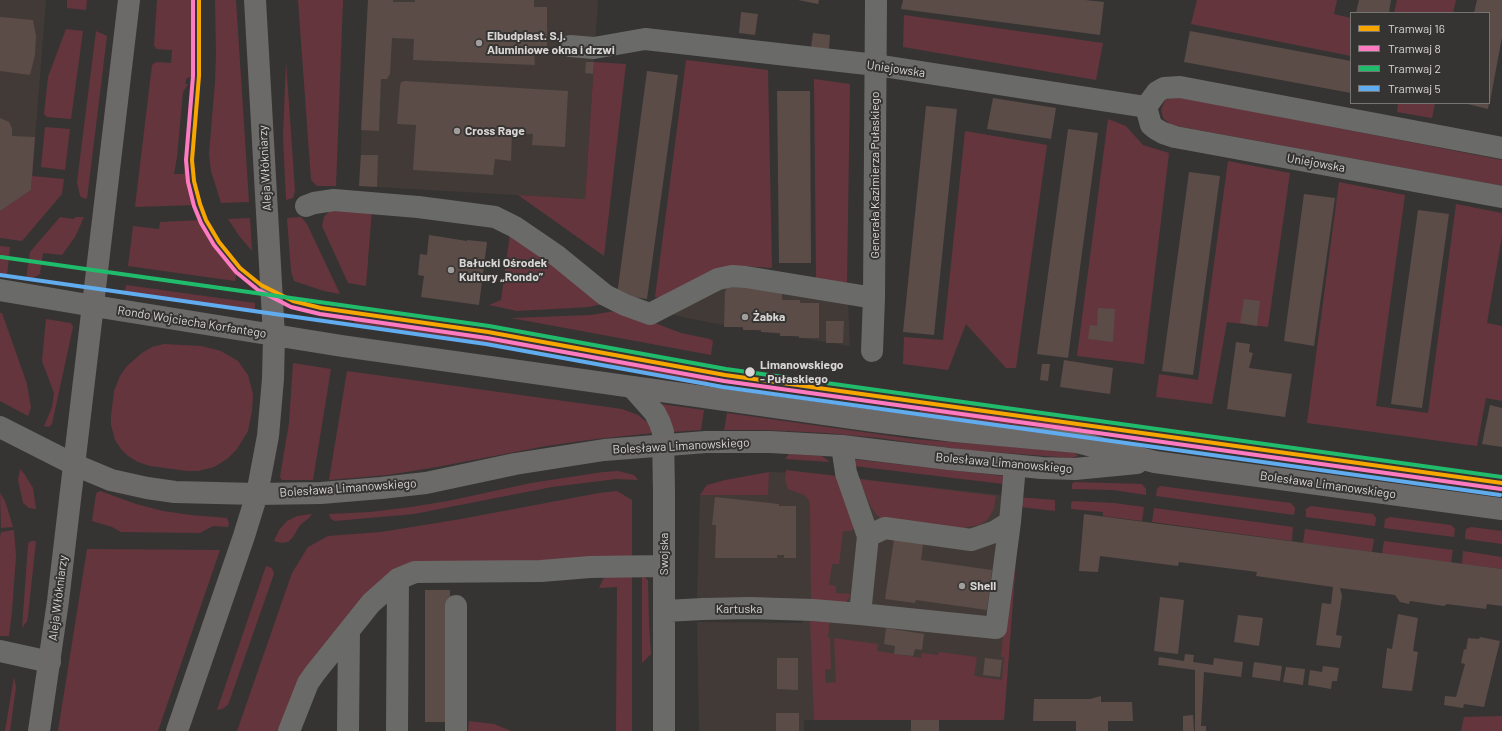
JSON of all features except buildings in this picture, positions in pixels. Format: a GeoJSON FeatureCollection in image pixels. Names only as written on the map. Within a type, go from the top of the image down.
{"type":"FeatureCollection","features":[{"type":"Feature","properties":{"kind":"main road"},"geometry":{"type":"LineString","coordinates":[[129,0],[75,465],[111,480],[147,488],[175,492],[257,494],[177,731]]}},
{"type":"Feature","properties":{"kind":"main road","name":"Aleja Włókniarzy"},"geometry":{"type":"LineString","coordinates":[[254,0],[274,336]]}},
{"type":"Feature","properties":{"kind":"main road","name":"Rondo Wojciecha Korfantego"},"geometry":{"type":"LineString","coordinates":[[94,306],[274,336],[273,379],[268,436],[257,494]]}},
{"type":"Feature","properties":{"kind":"main road","name":"Bolesława Limanowskiego"},"geometry":{"type":"LineString","coordinates":[[274,336],[925,428],[1077,442],[1155,462],[1502,509]]}},
{"type":"Feature","properties":{"kind":"main road","name":"Bolesława Limanowskiego"},"geometry":{"type":"LineString","coordinates":[[257,494],[321,492],[426,483],[515,464],[604,450],[706,442],[741,441],[842,446],[1015,466],[1075,469],[1155,462]]}},
{"type":"Feature","properties":{"kind":"main road","name":"Aleja Włókniarzy"},"geometry":{"type":"LineString","coordinates":[[39,731],[50,662],[75,465]]}},
{"type":"Feature","properties":{"kind":"street","name":"Generała Kazimierza Pułaskiego"},"geometry":{"type":"LineString","coordinates":[[872,351],[874,298],[876,0]]}},
{"type":"Feature","properties":{"kind":"street","name":"Uniejowska"},"geometry":{"type":"LineString","coordinates":[[570,46],[594,48],[645,39],[876,65],[1146,107],[1151,125],[1163,133],[1175,137],[1502,197]]}},
{"type":"Feature","properties":{"kind":"street"},"geometry":{"type":"LineString","coordinates":[[1146,107],[1157,92],[1164,88],[1180,87],[1502,148]]}},
{"type":"Feature","properties":{"kind":"street"},"geometry":{"type":"LineString","coordinates":[[306,206],[314,203],[334,200],[418,207],[494,217],[514,226],[556,256],[605,295],[625,305],[650,314],[718,280],[732,276],[874,298]]}},
{"type":"Feature","properties":{"kind":"street"},"geometry":{"type":"LineString","coordinates":[[0,290],[94,306]]}},
{"type":"Feature","properties":{"kind":"street","name":"Swojska"},"geometry":{"type":"LineString","coordinates":[[632,387],[655,413],[660,424],[663,445],[664,731]]}},
{"type":"Feature","properties":{"kind":"street"},"geometry":{"type":"LineString","coordinates":[[0,426],[75,465]]}},
{"type":"Feature","properties":{"kind":"street"},"geometry":{"type":"LineString","coordinates":[[842,446],[846,473],[868,536],[860,614]]}},
{"type":"Feature","properties":{"kind":"street"},"geometry":{"type":"LineString","coordinates":[[868,536],[884,528],[971,540],[994,532],[1010,522],[1015,466]]}},
{"type":"Feature","properties":{"kind":"street","name":"Kartuska"},"geometry":{"type":"LineString","coordinates":[[664,611],[750,608],[813,610],[996,628],[1010,522]]}},
{"type":"Feature","properties":{"kind":"street"},"geometry":{"type":"LineString","coordinates":[[289,731],[308,683],[371,603],[398,579],[415,572],[542,571],[590,567],[664,566]]}},
{"type":"Feature","properties":{"kind":"street"},"geometry":{"type":"LineString","coordinates":[[397,731],[398,579]]}},
{"type":"Feature","properties":{"kind":"street"},"geometry":{"type":"LineString","coordinates":[[456,606],[456,731]]}},
{"type":"Feature","properties":{"kind":"street"},"geometry":{"type":"LineString","coordinates":[[348,731],[349,631]]}},
{"type":"Feature","properties":{"kind":"street"},"geometry":{"type":"LineString","coordinates":[[0,651],[50,662]]}},
{"type":"Feature","properties":{"kind":"shaded area"},"geometry":{"type":"Polygon","coordinates":[[[0,0],[46,0],[31,190],[0,238],[0,0]]]}},
{"type":"Feature","properties":{"kind":"shaded area"},"geometry":{"type":"Polygon","coordinates":[[[67,0],[87,0],[86,10],[67,8],[67,0]]]}},
{"type":"Feature","properties":{"kind":"shaded area"},"geometry":{"type":"Polygon","coordinates":[[[157,0],[193,0],[193,76],[187,78],[185,84],[188,84],[183,92],[174,174],[184,174],[185,156],[188,154],[189,178],[195,205],[135,207],[152,65],[156,62],[171,63],[172,50],[157,49],[154,46],[157,0]]]}},
{"type":"Feature","properties":{"kind":"shaded area"},"geometry":{"type":"Polygon","coordinates":[[[215,0],[236,0],[249,202],[221,203],[211,171],[209,154],[215,82],[215,0]]]}},
{"type":"Feature","properties":{"kind":"shaded area"},"geometry":{"type":"Polygon","coordinates":[[[298,0],[343,0],[336,186],[317,186],[311,180],[298,0]]]}},
{"type":"Feature","properties":{"kind":"shaded area"},"geometry":{"type":"Polygon","coordinates":[[[368,0],[598,0],[585,199],[359,186],[368,0]]]}},
{"type":"Feature","properties":{"kind":"shaded area"},"geometry":{"type":"Polygon","coordinates":[[[1197,0],[1337,0],[1334,14],[1350,18],[1350,56],[1191,24],[1197,0]]]}},
{"type":"Feature","properties":{"kind":"shaded area"},"geometry":{"type":"Polygon","coordinates":[[[1397,0],[1456,0],[1453,12],[1394,12],[1397,0]]]}},
{"type":"Feature","properties":{"kind":"shaded area"},"geometry":{"type":"Polygon","coordinates":[[[904,15],[1103,43],[1096,80],[903,47],[904,15]]]}},
{"type":"Feature","properties":{"kind":"shaded area"},"geometry":{"type":"Polygon","coordinates":[[[66,29],[83,31],[71,119],[47,117],[44,114],[48,77],[66,29]]]}},
{"type":"Feature","properties":{"kind":"shaded area"},"geometry":{"type":"Polygon","coordinates":[[[96,31],[107,36],[87,199],[80,196],[77,182],[96,31]]]}},
{"type":"Feature","properties":{"kind":"shaded area"},"geometry":{"type":"Polygon","coordinates":[[[686,60],[768,70],[772,268],[744,266],[664,298],[655,297],[686,60]]]}},
{"type":"Feature","properties":{"kind":"shaded area"},"geometry":{"type":"Polygon","coordinates":[[[286,61],[295,191],[293,198],[286,200],[283,136],[286,61]]]}},
{"type":"Feature","properties":{"kind":"shaded area"},"geometry":{"type":"Polygon","coordinates":[[[594,62],[626,64],[604,256],[518,195],[585,199],[594,62]]]}},
{"type":"Feature","properties":{"kind":"shaded area"},"geometry":{"type":"Polygon","coordinates":[[[814,79],[850,84],[847,283],[816,278],[814,79]]]}},
{"type":"Feature","properties":{"kind":"shaded area"},"geometry":{"type":"Polygon","coordinates":[[[1179,97],[1502,160],[1502,186],[1171,125],[1163,118],[1161,110],[1165,100],[1179,97]]]}},
{"type":"Feature","properties":{"kind":"shaded area"},"geometry":{"type":"Polygon","coordinates":[[[1398,104],[1435,104],[1432,118],[1397,112],[1398,104]]]}},
{"type":"Feature","properties":{"kind":"shaded area"},"geometry":{"type":"Polygon","coordinates":[[[1108,119],[1126,126],[1143,145],[1169,153],[1144,364],[1077,356],[1108,119]]]}},
{"type":"Feature","properties":{"kind":"shaded area"},"geometry":{"type":"Polygon","coordinates":[[[45,127],[70,129],[65,170],[41,167],[45,127]]]}},
{"type":"Feature","properties":{"kind":"shaded area"},"geometry":{"type":"Polygon","coordinates":[[[965,131],[1047,145],[1016,368],[1006,368],[966,324],[948,370],[903,364],[904,337],[943,340],[965,131]]]}},
{"type":"Feature","properties":{"kind":"shaded area"},"geometry":{"type":"Polygon","coordinates":[[[1228,161],[1290,173],[1268,327],[1227,322],[1212,404],[1156,397],[1159,374],[1198,380],[1228,161]]]}},
{"type":"Feature","properties":{"kind":"shaded area"},"geometry":{"type":"Polygon","coordinates":[[[32,176],[64,179],[62,194],[22,241],[0,238],[0,211],[31,190],[32,176]]]}},
{"type":"Feature","properties":{"kind":"shaded area"},"geometry":{"type":"Polygon","coordinates":[[[1339,182],[1405,195],[1376,406],[1428,413],[1456,204],[1502,213],[1502,236],[1487,323],[1502,326],[1502,401],[1486,398],[1477,446],[1307,423],[1339,182]]]}},
{"type":"Feature","properties":{"kind":"shaded area"},"geometry":{"type":"Polygon","coordinates":[[[333,207],[372,209],[366,286],[348,283],[322,226],[324,217],[333,207]]]}},
{"type":"Feature","properties":{"kind":"shaded area"},"geometry":{"type":"Polygon","coordinates":[[[60,217],[73,219],[76,217],[84,217],[75,237],[62,255],[43,253],[40,273],[42,273],[33,278],[26,279],[30,252],[60,217]]]}},
{"type":"Feature","properties":{"kind":"shaded area"},"geometry":{"type":"Polygon","coordinates":[[[301,217],[307,224],[340,294],[324,291],[294,281],[291,271],[287,218],[301,217]]]}},
{"type":"Feature","properties":{"kind":"shaded area"},"geometry":{"type":"Polygon","coordinates":[[[250,218],[252,251],[228,219],[250,218]]]}},
{"type":"Feature","properties":{"kind":"shaded area"},"geometry":{"type":"Polygon","coordinates":[[[201,220],[217,248],[237,270],[235,281],[128,266],[133,226],[159,229],[160,222],[201,220]]]}},
{"type":"Feature","properties":{"kind":"shaded area"},"geometry":{"type":"Polygon","coordinates":[[[510,234],[607,303],[589,307],[517,311],[489,305],[501,300],[510,234]]]}},
{"type":"Feature","properties":{"kind":"shaded area"},"geometry":{"type":"Polygon","coordinates":[[[0,246],[10,247],[7,276],[0,275],[0,246]]]}},
{"type":"Feature","properties":{"kind":"shaded area"},"geometry":{"type":"Polygon","coordinates":[[[730,282],[848,301],[850,346],[712,323],[664,313],[730,282]]]}},
{"type":"Feature","properties":{"kind":"shaded area"},"geometry":{"type":"Polygon","coordinates":[[[126,285],[255,303],[255,310],[251,312],[130,295],[125,291],[126,285]]]}},
{"type":"Feature","properties":{"kind":"shaded area"},"geometry":{"type":"Polygon","coordinates":[[[621,310],[681,333],[710,339],[713,341],[711,355],[511,318],[591,315],[621,310]]]}},
{"type":"Feature","properties":{"kind":"shaded area"},"geometry":{"type":"Polygon","coordinates":[[[0,313],[2,313],[27,384],[31,408],[28,416],[0,401],[0,313]]]}},
{"type":"Feature","properties":{"kind":"shaded area"},"geometry":{"type":"Polygon","coordinates":[[[355,317],[503,339],[708,377],[707,386],[683,382],[587,358],[559,353],[354,323],[355,317]]]}},
{"type":"Feature","properties":{"kind":"shaded area"},"geometry":{"type":"Polygon","coordinates":[[[46,319],[71,323],[73,327],[52,424],[49,427],[44,426],[52,407],[54,393],[42,361],[46,319]]]}},
{"type":"Feature","properties":{"kind":"shaded area"},"geometry":{"type":"Polygon","coordinates":[[[164,344],[201,346],[221,351],[238,361],[248,375],[253,394],[252,411],[248,431],[237,449],[227,459],[214,467],[198,471],[187,471],[150,466],[138,462],[128,456],[115,440],[111,425],[111,416],[114,391],[120,376],[127,366],[142,353],[152,347],[164,344]]]}},
{"type":"Feature","properties":{"kind":"shaded area"},"geometry":{"type":"Polygon","coordinates":[[[293,363],[331,369],[313,480],[282,480],[280,477],[289,423],[293,363]]]}},
{"type":"Feature","properties":{"kind":"shaded area"},"geometry":{"type":"Polygon","coordinates":[[[347,371],[622,409],[638,415],[648,423],[654,433],[546,446],[388,475],[329,480],[347,371]]]}},
{"type":"Feature","properties":{"kind":"shaded area"},"geometry":{"type":"Polygon","coordinates":[[[661,404],[704,410],[701,430],[672,432],[661,404]]]}},
{"type":"Feature","properties":{"kind":"shaded area"},"geometry":{"type":"Polygon","coordinates":[[[921,406],[1082,428],[1079,430],[988,423],[919,415],[921,406]]]}},
{"type":"Feature","properties":{"kind":"shaded area"},"geometry":{"type":"Polygon","coordinates":[[[727,413],[913,439],[1073,452],[1078,456],[1072,458],[965,450],[879,438],[826,433],[765,430],[724,430],[727,413]]]}},
{"type":"Feature","properties":{"kind":"shaded area"},"geometry":{"type":"Polygon","coordinates":[[[789,454],[822,456],[830,462],[785,459],[789,454]]]}},
{"type":"Feature","properties":{"kind":"shaded area"},"geometry":{"type":"Polygon","coordinates":[[[852,459],[1003,476],[1003,484],[854,466],[852,459]]]}},
{"type":"Feature","properties":{"kind":"shaded area"},"geometry":{"type":"Polygon","coordinates":[[[20,469],[33,488],[36,509],[29,508],[23,503],[18,480],[20,469]]]}},
{"type":"Feature","properties":{"kind":"shaded area"},"geometry":{"type":"Polygon","coordinates":[[[786,470],[837,476],[854,528],[851,531],[843,531],[839,564],[832,564],[829,585],[836,586],[836,593],[851,594],[846,603],[811,603],[810,504],[804,495],[788,489],[785,480],[786,470]]]}},
{"type":"Feature","properties":{"kind":"shaded area"},"geometry":{"type":"Polygon","coordinates":[[[618,471],[634,475],[638,480],[616,479],[552,487],[414,514],[335,521],[331,519],[329,514],[370,512],[411,507],[448,501],[531,483],[618,471]]]}},
{"type":"Feature","properties":{"kind":"shaded area"},"geometry":{"type":"Polygon","coordinates":[[[769,472],[810,473],[1017,497],[1020,507],[1004,720],[804,720],[804,731],[699,731],[697,622],[802,623],[811,603],[697,602],[700,495],[707,485],[769,472]]]}},
{"type":"Feature","properties":{"kind":"shaded area"},"geometry":{"type":"Polygon","coordinates":[[[769,472],[768,495],[700,495],[707,485],[769,472]]]}},
{"type":"Feature","properties":{"kind":"shaded area"},"geometry":{"type":"Polygon","coordinates":[[[859,479],[996,496],[994,508],[987,520],[979,525],[966,527],[965,532],[882,519],[871,507],[859,479]]]}},
{"type":"Feature","properties":{"kind":"shaded area"},"geometry":{"type":"Polygon","coordinates":[[[1074,482],[1142,484],[1146,489],[1146,495],[1113,490],[1072,489],[1072,484],[1074,482]]]}},
{"type":"Feature","properties":{"kind":"shaded area"},"geometry":{"type":"Polygon","coordinates":[[[1160,486],[1291,503],[1295,508],[1294,515],[1156,496],[1157,489],[1160,486]]]}},
{"type":"Feature","properties":{"kind":"shaded area"},"geometry":{"type":"Polygon","coordinates":[[[100,491],[136,504],[163,511],[227,518],[229,523],[228,527],[213,526],[200,533],[121,532],[112,527],[92,521],[96,494],[100,491]]]}},
{"type":"Feature","properties":{"kind":"shaded area"},"geometry":{"type":"Polygon","coordinates":[[[617,491],[632,500],[632,562],[394,574],[283,731],[237,731],[292,573],[308,547],[328,536],[381,532],[617,491]]]}},
{"type":"Feature","properties":{"kind":"shaded area"},"geometry":{"type":"Polygon","coordinates":[[[0,493],[5,501],[13,527],[1,528],[0,493]]]}},
{"type":"Feature","properties":{"kind":"shaded area"},"geometry":{"type":"Polygon","coordinates":[[[1017,497],[1055,500],[1055,511],[1020,507],[1004,720],[814,720],[810,620],[830,619],[828,637],[830,637],[831,669],[825,670],[826,683],[836,682],[834,638],[878,644],[877,651],[921,658],[922,653],[938,655],[939,652],[977,657],[974,676],[1002,680],[1004,657],[1001,657],[1017,497]]]}},
{"type":"Feature","properties":{"kind":"shaded area"},"geometry":{"type":"Polygon","coordinates":[[[1073,501],[1114,503],[1144,507],[1142,521],[1103,516],[1103,512],[1071,509],[1071,503],[1073,501]]]}},
{"type":"Feature","properties":{"kind":"shaded area"},"geometry":{"type":"Polygon","coordinates":[[[1311,506],[1373,514],[1376,518],[1375,526],[1306,517],[1306,509],[1311,506]]]}},
{"type":"Feature","properties":{"kind":"shaded area"},"geometry":{"type":"Polygon","coordinates":[[[1154,508],[1293,527],[1292,541],[1152,522],[1154,508]]]}},
{"type":"Feature","properties":{"kind":"shaded area"},"geometry":{"type":"Polygon","coordinates":[[[312,514],[300,525],[293,537],[288,542],[282,543],[274,541],[279,530],[287,521],[297,516],[312,514]]]}},
{"type":"Feature","properties":{"kind":"shaded area"},"geometry":{"type":"Polygon","coordinates":[[[1390,517],[1451,525],[1455,529],[1454,537],[1384,528],[1385,519],[1390,517]]]}},
{"type":"Feature","properties":{"kind":"shaded area"},"geometry":{"type":"Polygon","coordinates":[[[1471,527],[1502,531],[1502,544],[1465,539],[1466,529],[1471,527]]]}},
{"type":"Feature","properties":{"kind":"shaded area"},"geometry":{"type":"Polygon","coordinates":[[[1305,529],[1374,539],[1372,552],[1303,543],[1305,529]]]}},
{"type":"Feature","properties":{"kind":"shaded area"},"geometry":{"type":"Polygon","coordinates":[[[14,530],[16,556],[9,636],[0,636],[0,537],[1,532],[14,530]]]}},
{"type":"Feature","properties":{"kind":"shaded area"},"geometry":{"type":"Polygon","coordinates":[[[36,541],[28,616],[27,621],[22,628],[28,545],[29,542],[36,541]]]}},
{"type":"Feature","properties":{"kind":"shaded area"},"geometry":{"type":"Polygon","coordinates":[[[1384,541],[1453,550],[1451,563],[1382,554],[1384,541]]]}},
{"type":"Feature","properties":{"kind":"shaded area"},"geometry":{"type":"Polygon","coordinates":[[[87,549],[220,550],[158,731],[58,731],[87,549]]]}},
{"type":"Feature","properties":{"kind":"shaded area"},"geometry":{"type":"Polygon","coordinates":[[[1463,551],[1502,557],[1502,569],[1462,564],[1463,551]]]}},
{"type":"Feature","properties":{"kind":"shaded area"},"geometry":{"type":"Polygon","coordinates":[[[266,566],[272,568],[274,574],[228,705],[217,710],[266,566]]]}},
{"type":"Feature","properties":{"kind":"shaded area"},"geometry":{"type":"Polygon","coordinates":[[[632,572],[632,731],[616,731],[617,587],[599,588],[603,579],[610,574],[632,572]]]}},
{"type":"Feature","properties":{"kind":"shaded area"},"geometry":{"type":"Polygon","coordinates":[[[642,575],[648,580],[651,654],[642,663],[642,575]]]}},
{"type":"Feature","properties":{"kind":"shaded area"},"geometry":{"type":"Polygon","coordinates":[[[14,677],[16,687],[10,731],[5,731],[14,677]]]}},
{"type":"Feature","properties":{"kind":"shaded area"},"geometry":{"type":"Polygon","coordinates":[[[1502,716],[1502,731],[1461,731],[1464,717],[1502,716]]]}},
{"type":"Feature","properties":{"kind":"shaded area"},"geometry":{"type":"Polygon","coordinates":[[[469,721],[494,724],[511,731],[468,731],[469,721]]]}},
{"type":"Feature","properties":{"kind":"tram line","name":"8"},"geometry":{"type":"LineString","coordinates":[[193,0],[193,76],[186,160],[188,182],[194,206],[201,223],[214,245],[236,272],[258,290],[291,307],[320,314],[487,338],[724,381],[1501,489]]}},
{"type":"Feature","properties":{"kind":"tram line","name":"16"},"geometry":{"type":"LineString","coordinates":[[199,0],[199,76],[192,160],[194,181],[200,204],[206,220],[219,242],[240,268],[261,285],[293,301],[321,308],[488,332],[725,375],[1502,483]]}},
{"type":"Feature","properties":{"kind":"tram line","name":"2"},"geometry":{"type":"LineString","coordinates":[[1,257],[489,326],[726,369],[1502,477]]}},
{"type":"Feature","properties":{"kind":"tram line","name":"5"},"geometry":{"type":"LineString","coordinates":[[0,275],[486,344],[723,387],[1500,495]]}},
{"type":"Feature","properties":{"kind":"place","name":"Elbudplast. S.j. Aluminiowe okna i drzwi"},"geometry":{"type":"Point","coordinates":[479,43]}},
{"type":"Feature","properties":{"kind":"place","name":"Cross Rage"},"geometry":{"type":"Point","coordinates":[457,131]}},
{"type":"Feature","properties":{"kind":"place","name":"Bałucki Ośrodek Kultury „Rondo”"},"geometry":{"type":"Point","coordinates":[451,270]}},
{"type":"Feature","properties":{"kind":"place","name":"Żabka"},"geometry":{"type":"Point","coordinates":[745,317]}},
{"type":"Feature","properties":{"kind":"place","name":"Limanowskiego - Pułaskiego"},"geometry":{"type":"Point","coordinates":[750,372]}},
{"type":"Feature","properties":{"kind":"place","name":"Shell"},"geometry":{"type":"Point","coordinates":[962,586]}}]}
